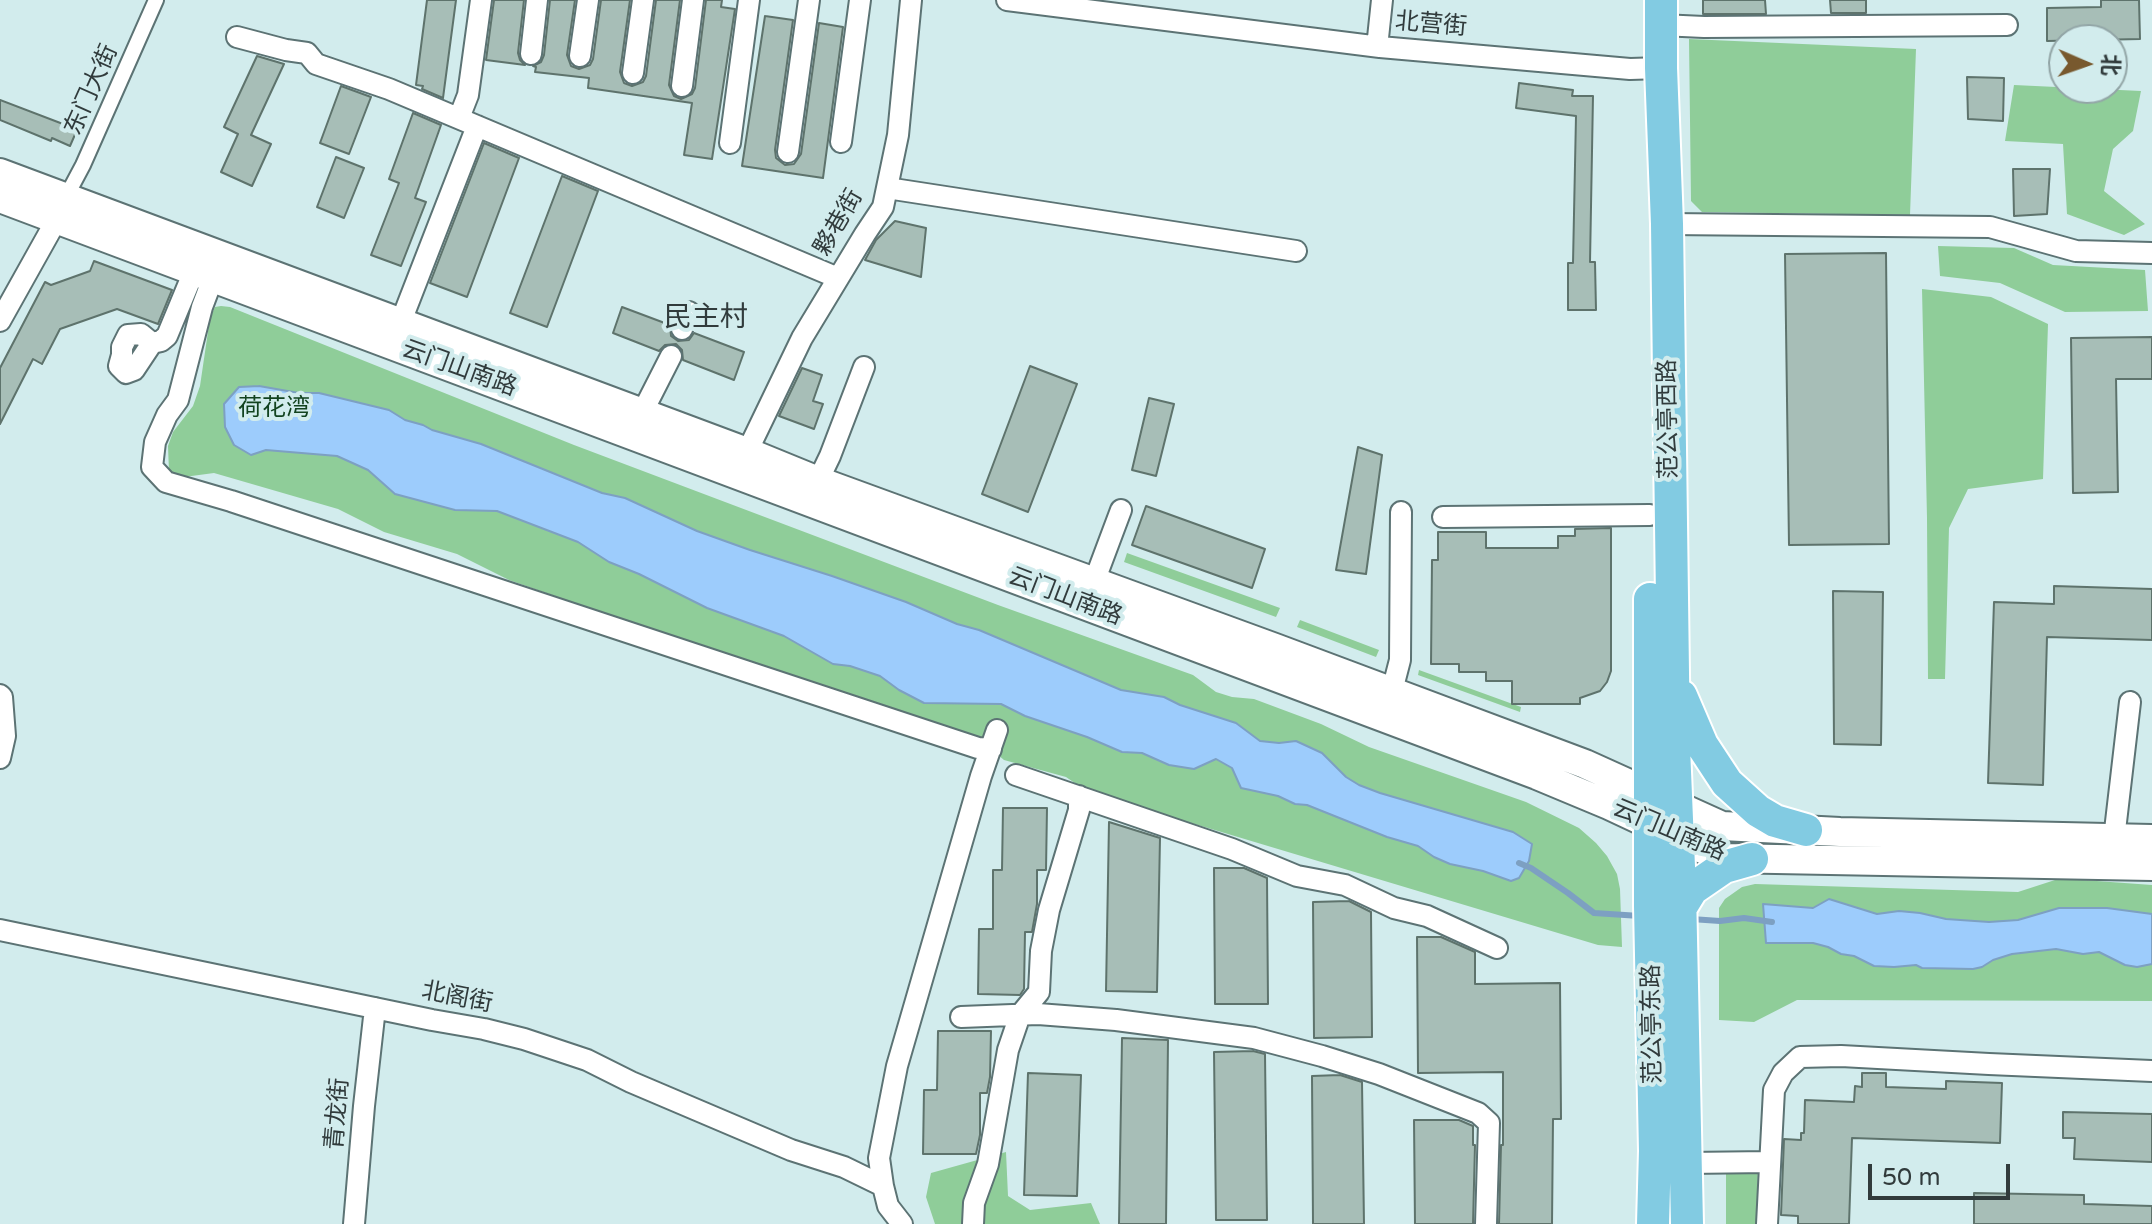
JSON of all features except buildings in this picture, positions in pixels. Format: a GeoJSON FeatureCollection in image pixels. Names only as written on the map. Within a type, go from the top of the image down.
{"type":"FeatureCollection","features":[{"type":"Feature","properties":{"kind":"main road","name":"范公亭西路"},"geometry":{"type":"LineString","coordinates":[[1656,8],[1650,515],[1664,815]]}},
{"type":"Feature","properties":{"kind":"main road","name":"范公亭西路"},"geometry":{"type":"LineString","coordinates":[[1654,68],[1667,224],[1674,676],[1664,815]]}},
{"type":"Feature","properties":{"kind":"main road","name":"云门山南路"},"geometry":{"type":"LineString","coordinates":[[0,173],[62,208],[203,274],[1090,593],[1392,691],[1585,764],[1664,815],[1722,858],[2152,866]]}},
{"type":"Feature","properties":{"kind":"main road","name":"云门山南路"},"geometry":{"type":"LineString","coordinates":[[0,198],[62,208],[400,324],[642,413],[747,452],[1537,775],[1664,815],[1722,826],[2152,839]]}},
{"type":"Feature","properties":{"kind":"main road"},"geometry":{"type":"LineString","coordinates":[[1674,676],[1702,745],[1727,783],[1766,816],[1806,830]]}},
{"type":"Feature","properties":{"kind":"main road","name":"范公亭东路"},"geometry":{"type":"LineString","coordinates":[[1664,815],[1676,1155],[1687,1224]]}},
{"type":"Feature","properties":{"kind":"main road"},"geometry":{"type":"LineString","coordinates":[[1665,907],[1724,867],[1752,859]]}},
{"type":"Feature","properties":{"kind":"main road","name":"范公亭东路"},"geometry":{"type":"LineString","coordinates":[[1653,1224],[1676,1155]]}},
{"type":"Feature","properties":{"kind":"street","name":"东门大街"},"geometry":{"type":"LineString","coordinates":[[62,208],[156,0]]}},
{"type":"Feature","properties":{"kind":"street"},"geometry":{"type":"LineString","coordinates":[[400,324],[468,122],[468,95],[481,0]]}},
{"type":"Feature","properties":{"kind":"street"},"geometry":{"type":"LineString","coordinates":[[531,54],[537,0]]}},
{"type":"Feature","properties":{"kind":"street"},"geometry":{"type":"LineString","coordinates":[[580,56],[588,0]]}},
{"type":"Feature","properties":{"kind":"street"},"geometry":{"type":"LineString","coordinates":[[633,73],[643,0]]}},
{"type":"Feature","properties":{"kind":"street"},"geometry":{"type":"LineString","coordinates":[[682,86],[693,0]]}},
{"type":"Feature","properties":{"kind":"street"},"geometry":{"type":"LineString","coordinates":[[730,143],[749,0]]}},
{"type":"Feature","properties":{"kind":"street"},"geometry":{"type":"LineString","coordinates":[[788,152],[809,0]]}},
{"type":"Feature","properties":{"kind":"street"},"geometry":{"type":"LineString","coordinates":[[841,142],[860,0]]}},
{"type":"Feature","properties":{"kind":"street","name":"夥巷街"},"geometry":{"type":"LineString","coordinates":[[747,452],[802,338],[883,207],[898,135],[911,0]]}},
{"type":"Feature","properties":{"kind":"street","name":"北营街"},"geometry":{"type":"LineString","coordinates":[[1007,0],[1380,47],[1630,69],[1654,68]]}},
{"type":"Feature","properties":{"kind":"street"},"geometry":{"type":"LineString","coordinates":[[1380,47],[1382,0]]}},
{"type":"Feature","properties":{"kind":"street"},"geometry":{"type":"LineString","coordinates":[[1656,8],[1704,27],[2007,25]]}},
{"type":"Feature","properties":{"kind":"street"},"geometry":{"type":"LineString","coordinates":[[237,37],[307,53],[316,64],[389,89],[838,278]]}},
{"type":"Feature","properties":{"kind":"street"},"geometry":{"type":"LineString","coordinates":[[887,188],[1296,251]]}},
{"type":"Feature","properties":{"kind":"street"},"geometry":{"type":"LineString","coordinates":[[0,321],[62,208]]}},
{"type":"Feature","properties":{"kind":"street"},"geometry":{"type":"LineString","coordinates":[[1667,224],[1990,227],[2076,251],[2152,253]]}},
{"type":"Feature","properties":{"kind":"street"},"geometry":{"type":"LineString","coordinates":[[152,343],[167,336],[203,274]]}},
{"type":"Feature","properties":{"kind":"street"},"geometry":{"type":"LineString","coordinates":[[203,274],[202,307],[178,400],[167,415],[155,442],[152,467],[166,482],[978,748],[994,740],[897,1066],[879,1158],[888,1206],[902,1224]]}},
{"type":"Feature","properties":{"kind":"street"},"geometry":{"type":"LineString","coordinates":[[642,413],[671,356]]}},
{"type":"Feature","properties":{"kind":"street"},"geometry":{"type":"LineString","coordinates":[[818,481],[864,367]]}},
{"type":"Feature","properties":{"kind":"street"},"geometry":{"type":"LineString","coordinates":[[1090,593],[1121,510]]}},
{"type":"Feature","properties":{"kind":"street"},"geometry":{"type":"LineString","coordinates":[[1392,691],[1400,660],[1401,512]]}},
{"type":"Feature","properties":{"kind":"street"},"geometry":{"type":"LineString","coordinates":[[1443,517],[1650,515]]}},
{"type":"Feature","properties":{"kind":"street"},"geometry":{"type":"LineString","coordinates":[[0,695],[5,736],[0,758]]}},
{"type":"Feature","properties":{"kind":"street"},"geometry":{"type":"LineString","coordinates":[[2114,839],[2130,702]]}},
{"type":"Feature","properties":{"kind":"street"},"geometry":{"type":"LineString","coordinates":[[1016,775],[1232,849],[1297,876],[1345,885],[1394,908],[1427,916],[1497,948]]}},
{"type":"Feature","properties":{"kind":"street"},"geometry":{"type":"LineString","coordinates":[[973,1224],[974,1203],[988,1164],[1008,1050],[1020,1015],[1039,992],[1041,951],[1049,910],[1079,810],[1079,796]]}},
{"type":"Feature","properties":{"kind":"street","name":"北阁街"},"geometry":{"type":"LineString","coordinates":[[0,930],[524,1039],[587,1060],[631,1082],[791,1150],[844,1167],[883,1186]]}},
{"type":"Feature","properties":{"kind":"street","name":"青龙街"},"geometry":{"type":"LineString","coordinates":[[354,1224],[375,1008]]}},
{"type":"Feature","properties":{"kind":"street"},"geometry":{"type":"LineString","coordinates":[[961,1017],[1038,1014],[1116,1020],[1254,1038],[1379,1074],[1478,1113],[1489,1123],[1486,1224]]}},
{"type":"Feature","properties":{"kind":"street"},"geometry":{"type":"LineString","coordinates":[[1767,1224],[1774,1090],[1783,1073],[1800,1057],[1841,1056],[2152,1071]]}},
{"type":"Feature","properties":{"kind":"street"},"geometry":{"type":"LineString","coordinates":[[1676,1155],[1769,1162]]}},
{"type":"Feature","properties":{"kind":"green space"},"geometry":{"type":"Polygon","coordinates":[[[1689,39],[1916,49],[1910,215],[1702,212],[1691,201],[1689,39]]]}},
{"type":"Feature","properties":{"kind":"green space"},"geometry":{"type":"Polygon","coordinates":[[[2014,85],[2048,87],[2048,104],[2128,104],[2128,90],[2141,91],[2133,131],[2113,149],[2104,191],[2145,224],[2124,235],[2067,214],[2063,144],[2005,141],[2014,85]]]}},
{"type":"Feature","properties":{"kind":"green space"},"geometry":{"type":"Polygon","coordinates":[[[1938,246],[2014,248],[2053,265],[2145,270],[2148,311],[2065,312],[2000,283],[1940,276],[1938,246]]]}},
{"type":"Feature","properties":{"kind":"green space"},"geometry":{"type":"Polygon","coordinates":[[[1922,289],[1991,297],[2048,324],[2043,479],[1968,489],[1949,528],[1945,679],[1928,679],[1922,289]]]}},
{"type":"Feature","properties":{"kind":"green space","name":"荷花湾"},"geometry":{"type":"Polygon","coordinates":[[[221,306],[574,445],[1193,675],[1216,692],[1254,699],[1321,724],[1369,747],[1526,802],[1579,828],[1607,856],[1617,874],[1620,889],[1622,947],[1598,945],[1088,792],[1066,777],[1004,760],[991,749],[509,580],[457,554],[384,532],[338,509],[214,473],[184,477],[169,472],[168,446],[173,432],[193,406],[200,386],[210,318],[215,307],[221,306]]]}},
{"type":"Feature","properties":{"kind":"green space"},"geometry":{"type":"Polygon","coordinates":[[[1127,553],[1280,608],[1276,617],[1124,562],[1127,553]]]}},
{"type":"Feature","properties":{"kind":"green space"},"geometry":{"type":"Polygon","coordinates":[[[1300,620],[1379,650],[1376,657],[1297,627],[1300,620]]]}},
{"type":"Feature","properties":{"kind":"green space"},"geometry":{"type":"Polygon","coordinates":[[[1419,670],[1521,707],[1520,712],[1418,675],[1419,670]]]}},
{"type":"Feature","properties":{"kind":"green space"},"geometry":{"type":"Polygon","coordinates":[[[2055,880],[2152,885],[2152,1001],[1797,1000],[1754,1022],[1719,1020],[1719,908],[1725,899],[1742,887],[1755,884],[2018,892],[2055,880]]]}},
{"type":"Feature","properties":{"kind":"green space"},"geometry":{"type":"Polygon","coordinates":[[[1006,1152],[1008,1196],[1030,1210],[1091,1203],[1100,1224],[935,1224],[926,1197],[931,1173],[1006,1152]]]}},
{"type":"Feature","properties":{"kind":"green space"},"geometry":{"type":"Polygon","coordinates":[[[1726,1163],[1758,1166],[1757,1224],[1726,1224],[1726,1163]]]}},
{"type":"Feature","properties":{"kind":"water"},"geometry":{"type":"Polygon","coordinates":[[[259,386],[319,393],[389,410],[405,420],[481,444],[602,493],[625,498],[697,531],[906,602],[1121,690],[1164,697],[1236,723],[1260,741],[1296,741],[1322,753],[1346,777],[1359,785],[1513,832],[1532,844],[1529,861],[1519,878],[1511,881],[1450,864],[1418,846],[1307,805],[1241,788],[1232,768],[1216,759],[1194,769],[1169,765],[1142,753],[1122,752],[1001,704],[924,703],[880,676],[833,664],[784,636],[707,608],[609,562],[578,542],[497,511],[455,510],[395,494],[368,470],[337,456],[266,450],[251,455],[234,445],[225,427],[224,404],[239,387],[259,386]]]}},
{"type":"Feature","properties":{"kind":"water"},"geometry":{"type":"Polygon","coordinates":[[[1829,899],[1877,914],[1899,911],[1989,922],[2018,920],[2059,908],[2107,908],[2152,914],[2152,964],[2137,967],[2125,965],[2099,952],[2083,954],[2056,949],[2012,954],[1973,969],[1874,966],[1813,943],[1766,943],[1763,904],[1813,908],[1829,899]]]}},
{"type":"Feature","properties":{"kind":"waterway"},"geometry":{"type":"LineString","coordinates":[[1519,863],[1531,868],[1594,913],[1640,916]]}},
{"type":"Feature","properties":{"kind":"waterway"},"geometry":{"type":"LineString","coordinates":[[1691,919],[1720,921],[1744,918],[1772,922]]}},
{"type":"Feature","properties":{"kind":"district","name":"民主村"},"geometry":{"type":"Point","coordinates":[706,319]}}]}
